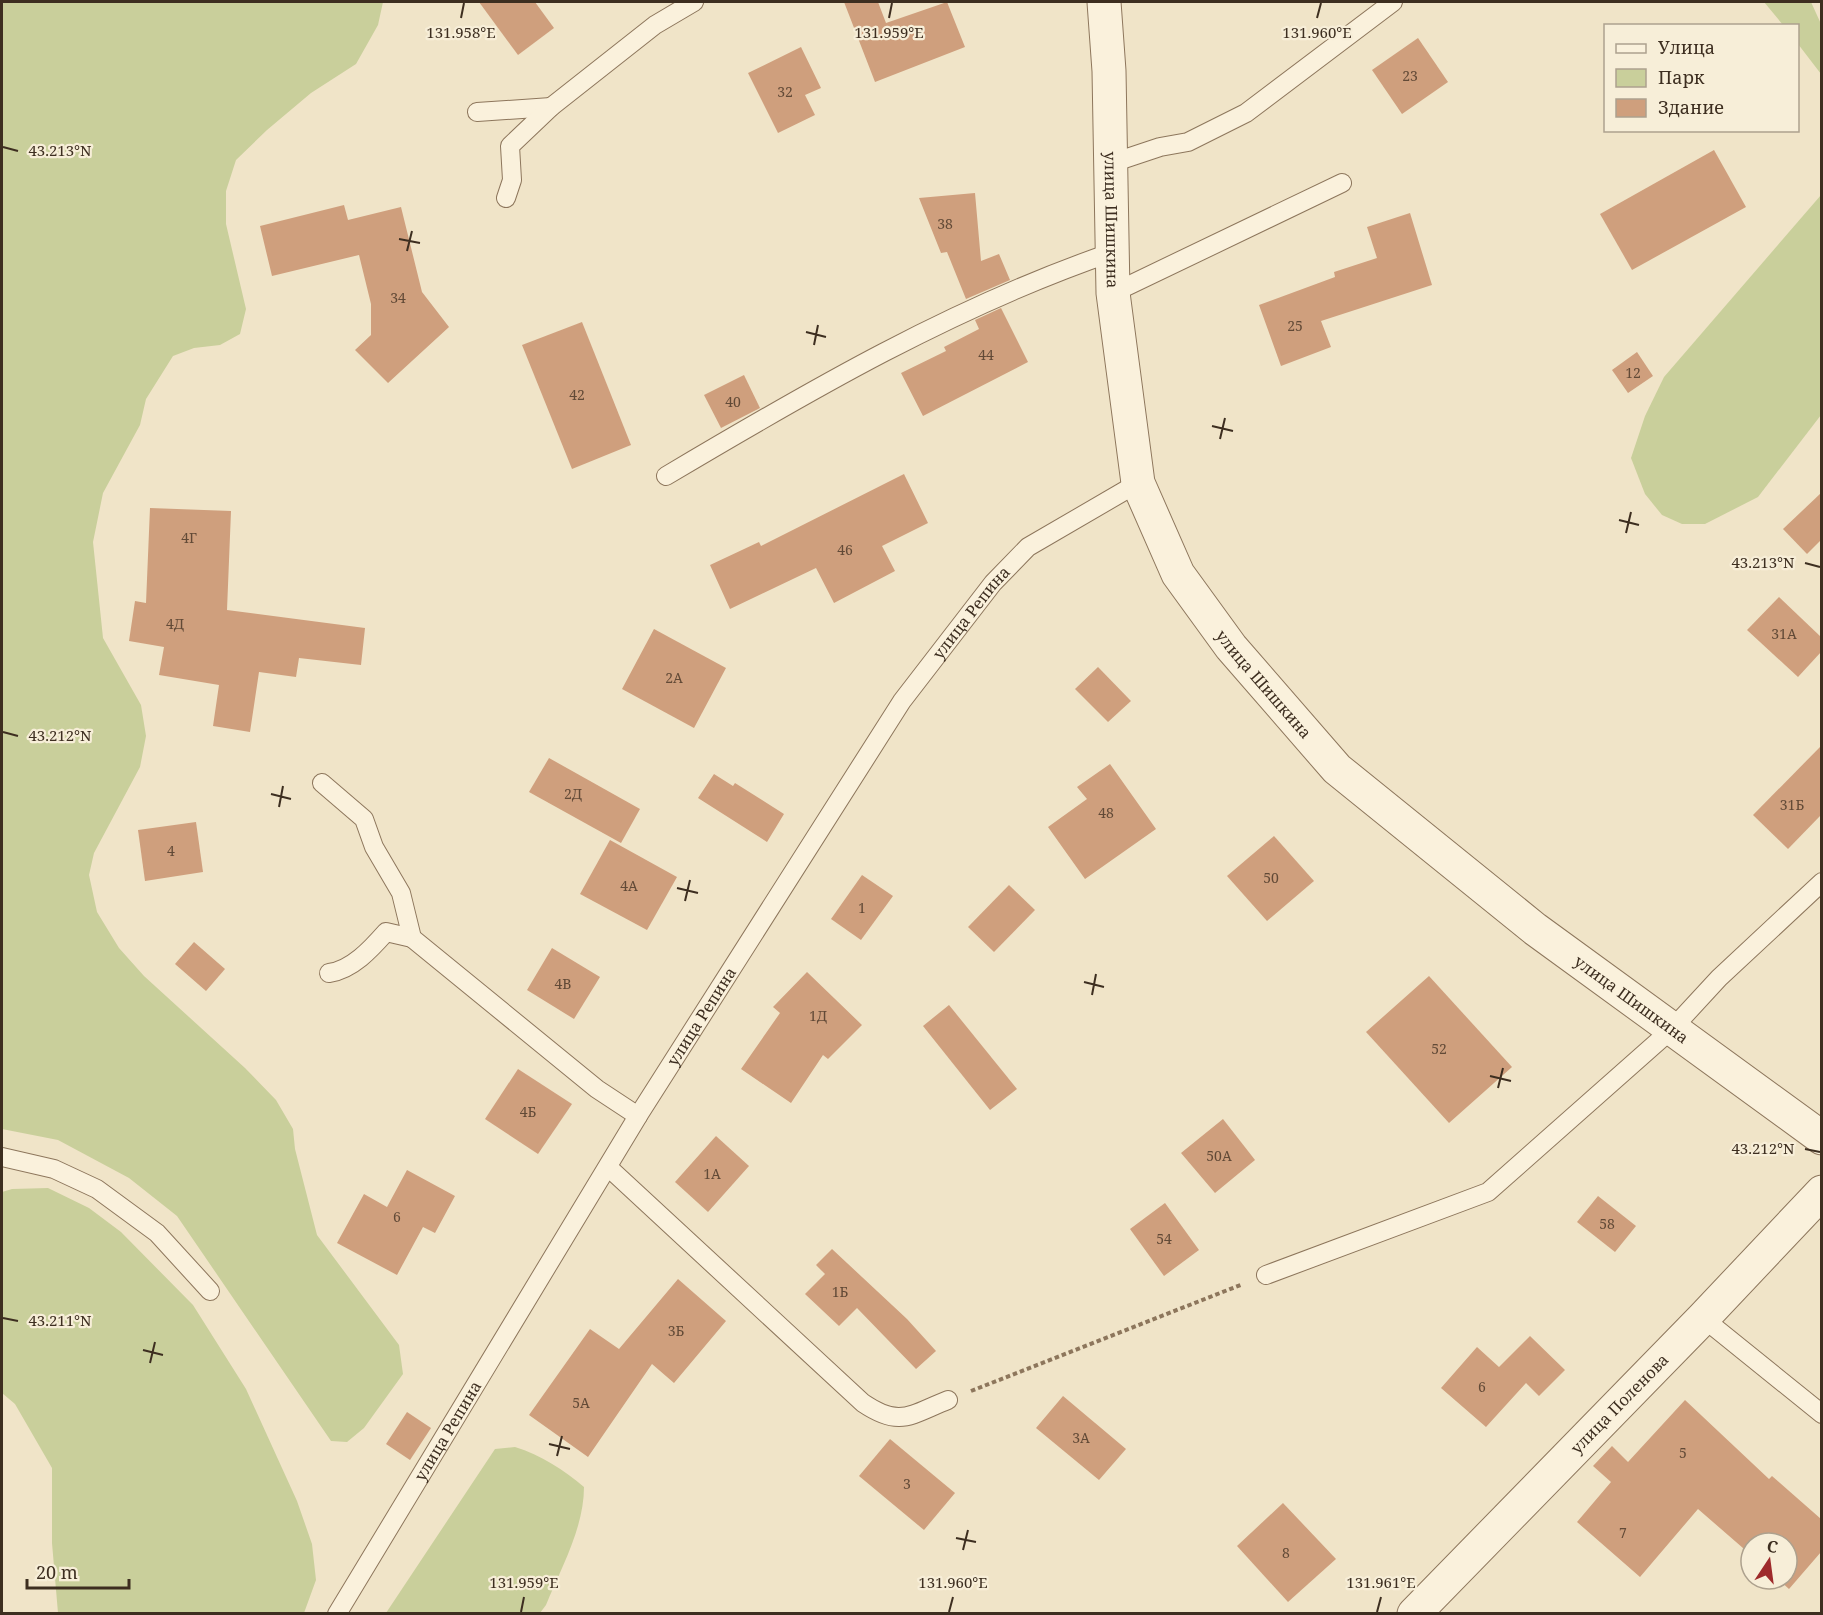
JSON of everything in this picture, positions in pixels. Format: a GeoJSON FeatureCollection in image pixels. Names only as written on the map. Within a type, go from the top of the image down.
{"type":"FeatureCollection","features":[{"type":"Feature","properties":{"kind":"street","name":"улица Шишкина"},"geometry":{"type":"LineString","coordinates":[[1104,2],[1112,163],[1113,293],[1138,483],[1178,574],[1231,647],[1337,769],[1535,929],[1821,1138]]}},
{"type":"Feature","properties":{"kind":"street","name":"улица Поленова"},"geometry":{"type":"LineString","coordinates":[[1419,1612],[1703,1318],[1821,1192]]}},
{"type":"Feature","properties":{"kind":"lane"},"geometry":{"type":"LineString","coordinates":[[506,198],[512,180],[510,146],[551,107],[655,25],[694,2]]}},
{"type":"Feature","properties":{"kind":"lane"},"geometry":{"type":"LineString","coordinates":[[1112,163],[1160,147],[1188,142],[1246,113],[1393,2]]}},
{"type":"Feature","properties":{"kind":"lane"},"geometry":{"type":"LineString","coordinates":[[477,112],[551,107]]}},
{"type":"Feature","properties":{"kind":"lane"},"geometry":{"type":"LineString","coordinates":[[1113,293],[1342,183]]}},
{"type":"Feature","properties":{"kind":"lane"},"geometry":{"type":"LineString","coordinates":[[666,476],[789,404],[919,334],[1064,269],[1113,252]]}},
{"type":"Feature","properties":{"kind":"lane","name":"улица Репина"},"geometry":{"type":"LineString","coordinates":[[337,1614],[638,1116],[902,700],[993,583],[1028,546],[1138,483]]}},
{"type":"Feature","properties":{"kind":"lane"},"geometry":{"type":"LineString","coordinates":[[322,783],[364,819],[374,848],[401,893],[412,938]]}},
{"type":"Feature","properties":{"kind":"lane"},"geometry":{"type":"LineString","coordinates":[[1266,1275],[1488,1192],[1671,1030],[1719,978],[1821,882]]}},
{"type":"Feature","properties":{"kind":"lane"},"geometry":{"type":"LineString","coordinates":[[328,973],[342,972],[371,949],[386,932],[412,938],[597,1089],[638,1116]]}},
{"type":"Feature","properties":{"kind":"lane"},"geometry":{"type":"LineString","coordinates":[[2,1157],[54,1168],[97,1189],[156,1233],[210,1291]]}},
{"type":"Feature","properties":{"kind":"lane"},"geometry":{"type":"LineString","coordinates":[[608,1167],[863,1403],[880,1414],[900,1419],[948,1400]]}},
{"type":"Feature","properties":{"kind":"lane"},"geometry":{"type":"LineString","coordinates":[[1703,1318],[1821,1414]]}},
{"type":"Feature","properties":{"kind":"path"},"geometry":{"type":"LineString","coordinates":[[948,1400],[1266,1275]]}},
{"type":"Feature","properties":{"kind":"green space"},"geometry":{"type":"Polygon","coordinates":[[[2,2],[383,2],[378,25],[356,64],[311,93],[236,160],[226,191],[226,224],[246,309],[240,334],[220,345],[194,348],[173,356],[146,399],[140,425],[103,493],[93,542],[103,638],[141,705],[146,736],[140,767],[94,853],[89,875],[97,912],[119,948],[144,976],[245,1068],[276,1100],[293,1129],[295,1149],[317,1235],[399,1345],[403,1374],[364,1428],[347,1442],[331,1441],[177,1216],[129,1178],[58,1140],[2,1129],[2,2]]]}},
{"type":"Feature","properties":{"kind":"green space"},"geometry":{"type":"Polygon","coordinates":[[[1764,2],[1811,2],[1821,24],[1821,74],[1799,45],[1799,24],[1782,24],[1764,2]]]}},
{"type":"Feature","properties":{"kind":"green space"},"geometry":{"type":"Polygon","coordinates":[[[1821,195],[1821,415],[1758,497],[1705,524],[1682,524],[1662,515],[1645,494],[1631,458],[1645,416],[1664,377],[1821,195]]]}},
{"type":"Feature","properties":{"kind":"green space"},"geometry":{"type":"Polygon","coordinates":[[[48,1188],[89,1208],[121,1232],[193,1305],[246,1389],[297,1501],[312,1544],[316,1580],[304,1613],[58,1613],[52,1543],[52,1468],[15,1404],[2,1393],[2,1192],[12,1189],[48,1188]]]}},
{"type":"Feature","properties":{"kind":"green space"},"geometry":{"type":"Polygon","coordinates":[[[515,1447],[552,1464],[584,1487],[576,1533],[546,1605],[540,1613],[386,1613],[495,1449],[515,1447]]]}},
{"type":"Feature","properties":{"kind":"building"},"geometry":{"type":"Polygon","coordinates":[[[479,2],[535,2],[554,28],[518,55],[479,2]]]}},
{"type":"Feature","properties":{"kind":"building"},"geometry":{"type":"Polygon","coordinates":[[[844,2],[878,2],[886,23],[947,2],[965,47],[875,82],[844,2]]]}},
{"type":"Feature","properties":{"kind":"building"},"geometry":{"type":"Polygon","coordinates":[[[1418,38],[1448,82],[1402,114],[1372,70],[1418,38]]]}},
{"type":"Feature","properties":{"kind":"building"},"geometry":{"type":"Polygon","coordinates":[[[801,47],[821,88],[805,95],[815,115],[778,133],[748,73],[801,47]]]}},
{"type":"Feature","properties":{"kind":"building"},"geometry":{"type":"Polygon","coordinates":[[[1714,150],[1746,207],[1632,270],[1600,214],[1714,150]]]}},
{"type":"Feature","properties":{"kind":"building"},"geometry":{"type":"Polygon","coordinates":[[[975,193],[981,261],[999,254],[1010,280],[966,299],[947,252],[941,253],[919,198],[975,193]]]}},
{"type":"Feature","properties":{"kind":"building"},"geometry":{"type":"Polygon","coordinates":[[[344,205],[348,220],[401,207],[422,292],[449,327],[388,383],[355,350],[371,335],[371,304],[359,255],[272,276],[260,226],[344,205]]]}},
{"type":"Feature","properties":{"kind":"building"},"geometry":{"type":"Polygon","coordinates":[[[1410,213],[1432,285],[1321,321],[1331,347],[1281,366],[1259,305],[1335,277],[1334,272],[1377,258],[1367,227],[1410,213]]]}},
{"type":"Feature","properties":{"kind":"building"},"geometry":{"type":"Polygon","coordinates":[[[1001,308],[1028,362],[923,416],[901,373],[946,351],[944,347],[979,329],[975,320],[1001,308]]]}},
{"type":"Feature","properties":{"kind":"building"},"geometry":{"type":"Polygon","coordinates":[[[582,322],[631,445],[572,469],[522,345],[582,322]]]}},
{"type":"Feature","properties":{"kind":"building"},"geometry":{"type":"Polygon","coordinates":[[[1637,352],[1653,376],[1628,393],[1612,370],[1637,352]]]}},
{"type":"Feature","properties":{"kind":"building"},"geometry":{"type":"Polygon","coordinates":[[[744,375],[760,408],[721,428],[704,395],[744,375]]]}},
{"type":"Feature","properties":{"kind":"building"},"geometry":{"type":"Polygon","coordinates":[[[904,474],[928,523],[882,546],[895,571],[834,603],[816,568],[730,609],[710,565],[759,542],[761,546],[904,474]]]}},
{"type":"Feature","properties":{"kind":"building"},"geometry":{"type":"Polygon","coordinates":[[[1821,493],[1821,540],[1807,554],[1783,529],[1821,493]]]}},
{"type":"Feature","properties":{"kind":"building"},"geometry":{"type":"Polygon","coordinates":[[[150,508],[231,511],[227,610],[365,628],[361,665],[299,658],[296,677],[259,672],[250,732],[213,726],[219,685],[159,675],[164,647],[129,641],[135,601],[146,603],[150,508]]]}},
{"type":"Feature","properties":{"kind":"building"},"geometry":{"type":"Polygon","coordinates":[[[1779,597],[1821,637],[1821,652],[1798,677],[1747,630],[1779,597]]]}},
{"type":"Feature","properties":{"kind":"building"},"geometry":{"type":"Polygon","coordinates":[[[654,629],[726,668],[694,728],[622,689],[654,629]]]}},
{"type":"Feature","properties":{"kind":"building"},"geometry":{"type":"Polygon","coordinates":[[[1098,667],[1131,701],[1108,722],[1075,689],[1098,667]]]}},
{"type":"Feature","properties":{"kind":"building"},"geometry":{"type":"Polygon","coordinates":[[[1821,746],[1821,815],[1788,849],[1753,815],[1821,746]]]}},
{"type":"Feature","properties":{"kind":"building"},"geometry":{"type":"Polygon","coordinates":[[[549,758],[640,809],[621,843],[529,792],[549,758]]]}},
{"type":"Feature","properties":{"kind":"building"},"geometry":{"type":"Polygon","coordinates":[[[1110,764],[1156,829],[1085,879],[1048,827],[1087,799],[1077,787],[1110,764]]]}},
{"type":"Feature","properties":{"kind":"building"},"geometry":{"type":"Polygon","coordinates":[[[714,774],[733,786],[735,783],[784,814],[767,842],[698,798],[714,774]]]}},
{"type":"Feature","properties":{"kind":"building"},"geometry":{"type":"Polygon","coordinates":[[[196,822],[203,872],[145,881],[138,830],[196,822]]]}},
{"type":"Feature","properties":{"kind":"building"},"geometry":{"type":"Polygon","coordinates":[[[1274,836],[1314,881],[1267,921],[1227,876],[1274,836]]]}},
{"type":"Feature","properties":{"kind":"building"},"geometry":{"type":"Polygon","coordinates":[[[610,840],[677,877],[647,930],[580,894],[610,840]]]}},
{"type":"Feature","properties":{"kind":"building"},"geometry":{"type":"Polygon","coordinates":[[[862,875],[893,896],[861,940],[831,919],[862,875]]]}},
{"type":"Feature","properties":{"kind":"building"},"geometry":{"type":"Polygon","coordinates":[[[1009,885],[1035,910],[994,952],[968,927],[1009,885]]]}},
{"type":"Feature","properties":{"kind":"building"},"geometry":{"type":"Polygon","coordinates":[[[194,942],[225,969],[206,991],[175,964],[194,942]]]}},
{"type":"Feature","properties":{"kind":"building"},"geometry":{"type":"Polygon","coordinates":[[[552,948],[600,977],[574,1019],[527,990],[552,948]]]}},
{"type":"Feature","properties":{"kind":"building"},"geometry":{"type":"Polygon","coordinates":[[[807,972],[862,1025],[828,1059],[823,1055],[791,1103],[741,1069],[780,1013],[773,1007],[807,972]]]}},
{"type":"Feature","properties":{"kind":"building"},"geometry":{"type":"Polygon","coordinates":[[[1429,976],[1512,1067],[1449,1123],[1366,1032],[1429,976]]]}},
{"type":"Feature","properties":{"kind":"building"},"geometry":{"type":"Polygon","coordinates":[[[949,1005],[1017,1089],[990,1110],[923,1026],[949,1005]]]}},
{"type":"Feature","properties":{"kind":"building"},"geometry":{"type":"Polygon","coordinates":[[[518,1069],[572,1104],[538,1154],[485,1119],[518,1069]]]}},
{"type":"Feature","properties":{"kind":"building"},"geometry":{"type":"Polygon","coordinates":[[[1223,1119],[1255,1160],[1215,1193],[1181,1153],[1223,1119]]]}},
{"type":"Feature","properties":{"kind":"building"},"geometry":{"type":"Polygon","coordinates":[[[716,1136],[749,1166],[708,1212],[675,1182],[716,1136]]]}},
{"type":"Feature","properties":{"kind":"building"},"geometry":{"type":"Polygon","coordinates":[[[407,1170],[455,1196],[435,1233],[423,1227],[397,1275],[337,1243],[364,1194],[387,1207],[407,1170]]]}},
{"type":"Feature","properties":{"kind":"building"},"geometry":{"type":"Polygon","coordinates":[[[1598,1196],[1636,1226],[1615,1252],[1577,1222],[1598,1196]]]}},
{"type":"Feature","properties":{"kind":"building"},"geometry":{"type":"Polygon","coordinates":[[[1165,1203],[1199,1250],[1164,1276],[1130,1229],[1165,1203]]]}},
{"type":"Feature","properties":{"kind":"building"},"geometry":{"type":"Polygon","coordinates":[[[832,1249],[907,1319],[936,1351],[916,1369],[857,1308],[839,1326],[805,1294],[825,1274],[816,1265],[832,1249]]]}},
{"type":"Feature","properties":{"kind":"building"},"geometry":{"type":"Polygon","coordinates":[[[678,1279],[726,1321],[674,1383],[652,1364],[588,1457],[529,1415],[590,1329],[619,1349],[678,1279]]]}},
{"type":"Feature","properties":{"kind":"building"},"geometry":{"type":"Polygon","coordinates":[[[1530,1336],[1565,1370],[1539,1396],[1526,1383],[1486,1427],[1441,1388],[1477,1347],[1499,1367],[1530,1336]]]}},
{"type":"Feature","properties":{"kind":"building"},"geometry":{"type":"Polygon","coordinates":[[[1063,1396],[1126,1449],[1099,1480],[1036,1428],[1063,1396]]]}},
{"type":"Feature","properties":{"kind":"building"},"geometry":{"type":"Polygon","coordinates":[[[1685,1400],[1769,1479],[1772,1476],[1821,1519],[1821,1552],[1799,1577],[1799,1531],[1739,1531],[1739,1545],[1698,1509],[1640,1577],[1577,1522],[1611,1482],[1593,1466],[1612,1446],[1628,1462],[1685,1400]]]}},
{"type":"Feature","properties":{"kind":"building"},"geometry":{"type":"Polygon","coordinates":[[[407,1412],[431,1428],[410,1460],[386,1444],[407,1412]]]}},
{"type":"Feature","properties":{"kind":"building"},"geometry":{"type":"Polygon","coordinates":[[[890,1439],[955,1493],[924,1530],[859,1476],[890,1439]]]}},
{"type":"Feature","properties":{"kind":"building"},"geometry":{"type":"Polygon","coordinates":[[[1283,1503],[1336,1559],[1288,1602],[1237,1546],[1283,1503]]]}}]}
